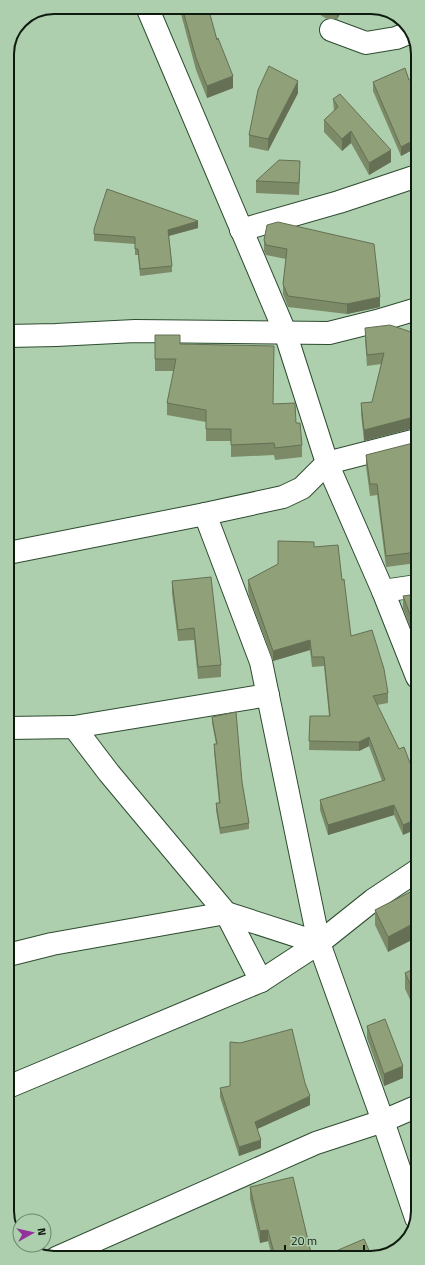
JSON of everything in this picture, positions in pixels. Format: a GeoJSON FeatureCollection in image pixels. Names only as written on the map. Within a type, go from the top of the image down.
{"type":"FeatureCollection","features":[{"type":"Feature","properties":{"kind":"street"},"geometry":{"type":"LineString","coordinates":[[150,14],[285,332],[327,463],[383,591],[411,661]]}},
{"type":"Feature","properties":{"kind":"street"},"geometry":{"type":"LineString","coordinates":[[331,30],[366,43],[396,38],[405,34]]}},
{"type":"Feature","properties":{"kind":"street"},"geometry":{"type":"LineString","coordinates":[[241,230],[339,202],[411,178]]}},
{"type":"Feature","properties":{"kind":"street"},"geometry":{"type":"LineString","coordinates":[[14,336],[135,331],[329,332],[377,321],[411,311]]}},
{"type":"Feature","properties":{"kind":"street"},"geometry":{"type":"LineString","coordinates":[[14,552],[283,497],[302,488],[327,463],[411,442]]}},
{"type":"Feature","properties":{"kind":"street"},"geometry":{"type":"LineString","coordinates":[[205,514],[261,662],[319,943],[411,1203]]}},
{"type":"Feature","properties":{"kind":"street"},"geometry":{"type":"LineString","coordinates":[[383,591],[411,587]]}},
{"type":"Feature","properties":{"kind":"street"},"geometry":{"type":"LineString","coordinates":[[14,728],[74,727],[268,695]]}},
{"type":"Feature","properties":{"kind":"street"},"geometry":{"type":"LineString","coordinates":[[74,727],[108,773],[226,913],[261,981]]}},
{"type":"Feature","properties":{"kind":"street"},"geometry":{"type":"LineString","coordinates":[[14,1084],[261,981],[319,943],[373,900],[411,875]]}},
{"type":"Feature","properties":{"kind":"street"},"geometry":{"type":"LineString","coordinates":[[14,954],[52,944],[226,913],[319,943]]}},
{"type":"Feature","properties":{"kind":"street"},"geometry":{"type":"LineString","coordinates":[[72,1251],[316,1144],[383,1121],[411,1109]]}},
{"type":"Feature","properties":{"kind":"building"},"geometry":{"type":"Polygon","coordinates":[[[184,14],[210,14],[217,40],[218,38],[233,76],[207,86],[196,58],[184,14]]]}},
{"type":"Feature","properties":{"kind":"building"},"geometry":{"type":"Polygon","coordinates":[[[269,66],[298,81],[268,139],[249,135],[258,90],[269,66]]]}},
{"type":"Feature","properties":{"kind":"building"},"geometry":{"type":"Polygon","coordinates":[[[405,68],[409,80],[411,79],[411,142],[401,147],[373,82],[405,68]]]}},
{"type":"Feature","properties":{"kind":"building"},"geometry":{"type":"Polygon","coordinates":[[[340,94],[391,150],[369,163],[351,131],[342,139],[324,120],[338,107],[333,99],[340,94]]]}},
{"type":"Feature","properties":{"kind":"building"},"geometry":{"type":"Polygon","coordinates":[[[279,160],[300,161],[299,183],[256,181],[279,160]]]}},
{"type":"Feature","properties":{"kind":"building"},"geometry":{"type":"Polygon","coordinates":[[[107,189],[198,221],[168,230],[172,266],[140,269],[138,249],[135,249],[135,237],[94,234],[94,229],[107,189]]]}},
{"type":"Feature","properties":{"kind":"building"},"geometry":{"type":"Polygon","coordinates":[[[278,222],[374,244],[380,297],[347,304],[288,296],[283,284],[287,249],[266,245],[264,240],[267,225],[278,222]]]}},
{"type":"Feature","properties":{"kind":"building"},"geometry":{"type":"Polygon","coordinates":[[[390,325],[411,332],[411,418],[364,430],[361,403],[372,402],[384,353],[367,355],[365,328],[390,325]]]}},
{"type":"Feature","properties":{"kind":"building"},"geometry":{"type":"Polygon","coordinates":[[[155,335],[180,335],[180,344],[274,346],[273,404],[295,403],[296,423],[300,423],[302,445],[275,448],[274,443],[231,445],[231,429],[206,429],[206,410],[167,403],[176,359],[155,359],[155,335]]]}},
{"type":"Feature","properties":{"kind":"building"},"geometry":{"type":"Polygon","coordinates":[[[411,444],[411,553],[386,556],[377,484],[370,484],[366,455],[411,444]]]}},
{"type":"Feature","properties":{"kind":"building"},"geometry":{"type":"Polygon","coordinates":[[[278,541],[314,542],[314,547],[338,545],[351,636],[372,630],[384,669],[388,693],[373,696],[399,749],[404,747],[411,766],[411,822],[403,825],[394,805],[328,825],[320,800],[385,780],[369,737],[359,742],[309,741],[310,716],[330,716],[324,657],[312,657],[310,640],[273,651],[248,580],[278,564],[278,541]]]}},
{"type":"Feature","properties":{"kind":"building"},"geometry":{"type":"Polygon","coordinates":[[[211,577],[221,665],[198,667],[194,628],[178,630],[172,581],[211,577]]]}},
{"type":"Feature","properties":{"kind":"building"},"geometry":{"type":"Polygon","coordinates":[[[411,595],[411,617],[403,596],[411,595]]]}},
{"type":"Feature","properties":{"kind":"building"},"geometry":{"type":"Polygon","coordinates":[[[236,712],[242,782],[249,823],[220,828],[216,803],[220,803],[214,744],[217,744],[212,717],[236,712]]]}},
{"type":"Feature","properties":{"kind":"building"},"geometry":{"type":"Polygon","coordinates":[[[411,892],[411,925],[388,937],[375,910],[411,892]]]}},
{"type":"Feature","properties":{"kind":"building"},"geometry":{"type":"Polygon","coordinates":[[[411,970],[411,985],[405,973],[411,970]]]}},
{"type":"Feature","properties":{"kind":"building"},"geometry":{"type":"Polygon","coordinates":[[[385,1019],[403,1066],[384,1074],[367,1026],[385,1019]]]}},
{"type":"Feature","properties":{"kind":"building"},"geometry":{"type":"Polygon","coordinates":[[[292,1029],[305,1083],[310,1096],[255,1122],[261,1140],[239,1147],[220,1088],[230,1086],[230,1042],[240,1043],[292,1029]]]}},
{"type":"Feature","properties":{"kind":"building"},"geometry":{"type":"Polygon","coordinates":[[[293,1177],[311,1251],[273,1251],[268,1230],[260,1231],[250,1187],[293,1177]]]}},
{"type":"Feature","properties":{"kind":"building"},"geometry":{"type":"Polygon","coordinates":[[[364,1239],[369,1251],[336,1251],[364,1239]]]}}]}
